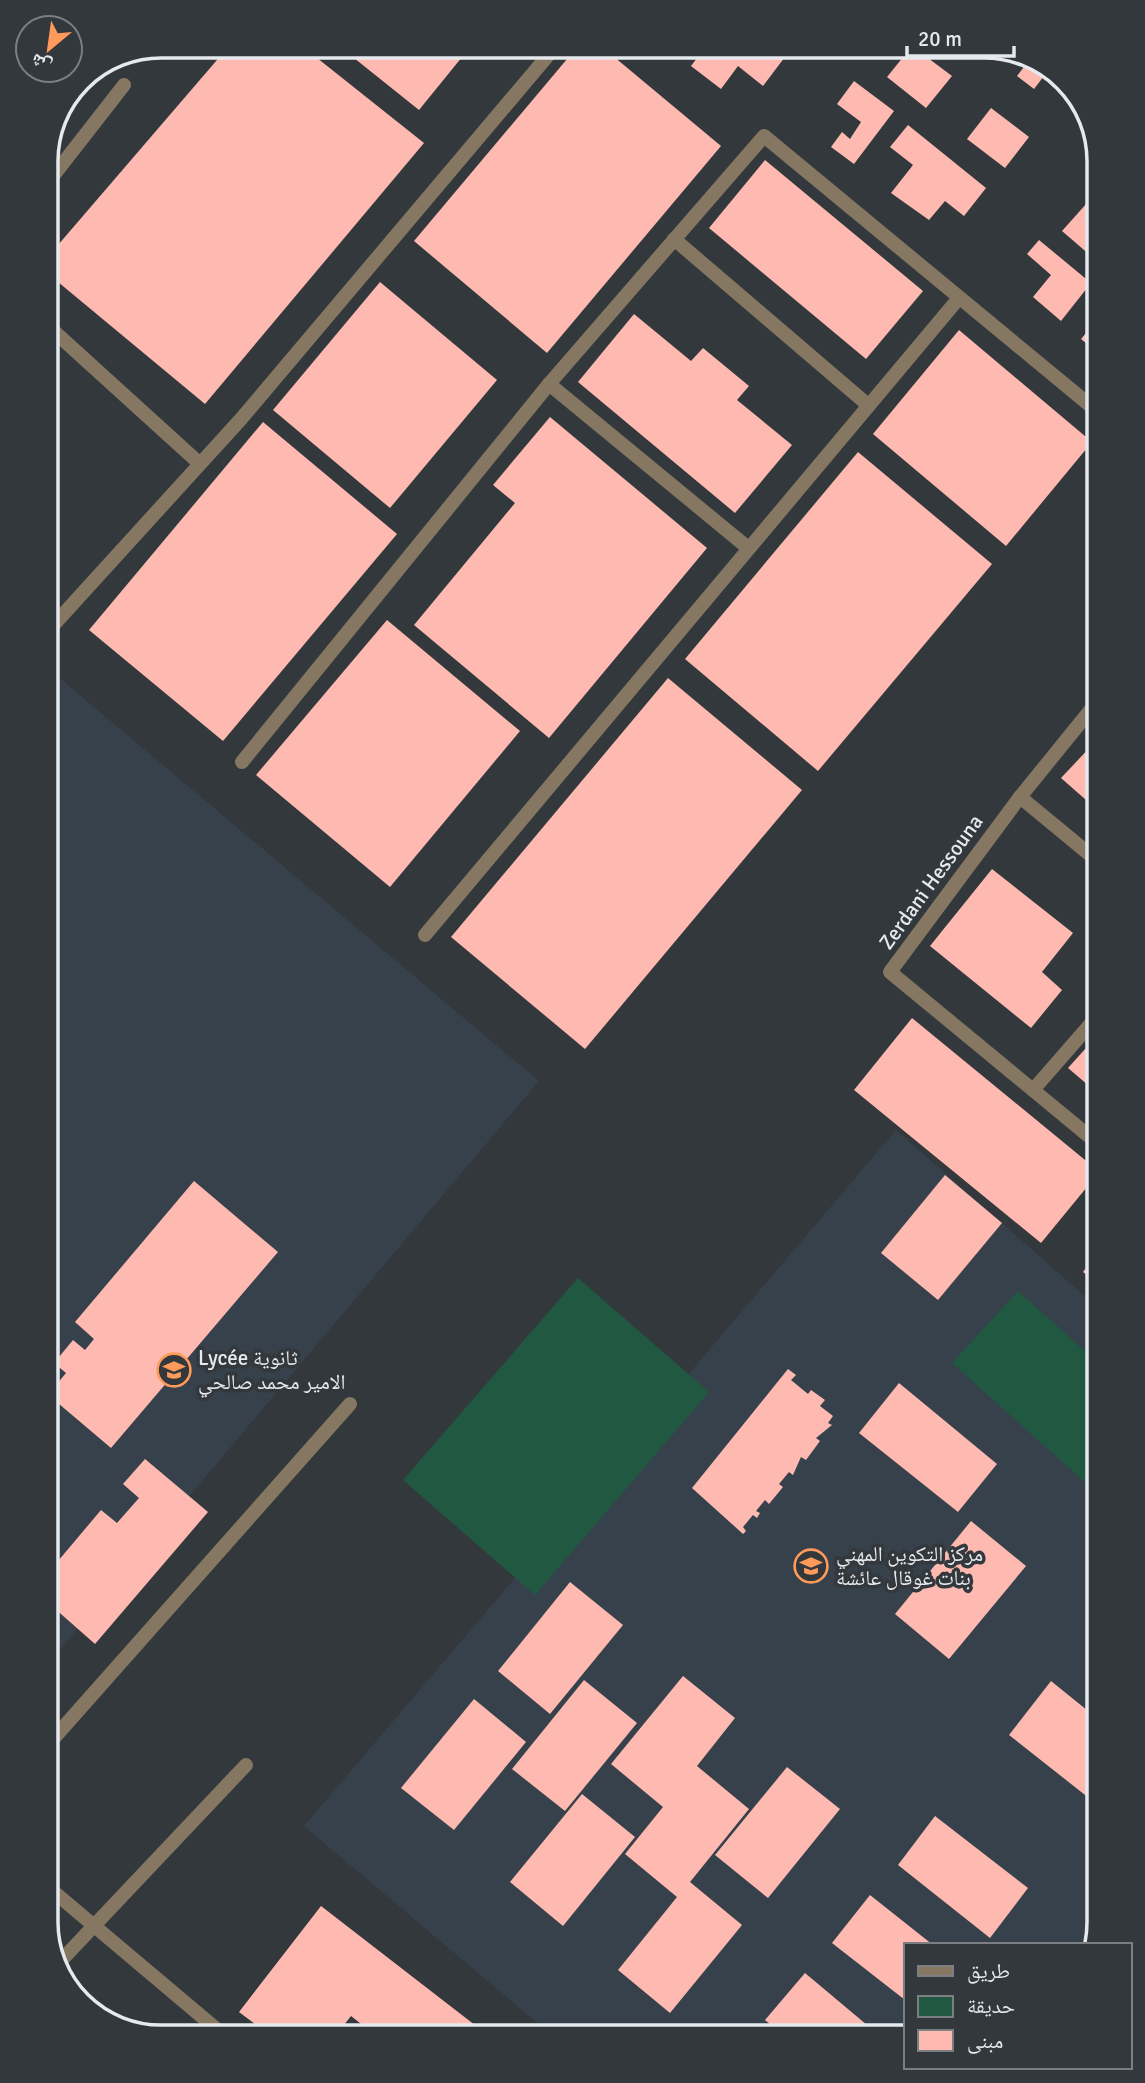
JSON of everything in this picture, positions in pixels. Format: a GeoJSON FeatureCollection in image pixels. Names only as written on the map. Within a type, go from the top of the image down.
{"type":"FeatureCollection","features":[{"type":"Feature","properties":{"kind":"street"},"geometry":{"type":"LineString","coordinates":[[58,620],[241,419],[546,58]]}},
{"type":"Feature","properties":{"kind":"street"},"geometry":{"type":"LineString","coordinates":[[58,170],[124,85]]}},
{"type":"Feature","properties":{"kind":"street"},"geometry":{"type":"LineString","coordinates":[[242,762],[549,384],[764,136],[1087,403]]}},
{"type":"Feature","properties":{"kind":"street"},"geometry":{"type":"LineString","coordinates":[[674,239],[868,405]]}},
{"type":"Feature","properties":{"kind":"street"},"geometry":{"type":"LineString","coordinates":[[425,935],[747,547],[959,298]]}},
{"type":"Feature","properties":{"kind":"street"},"geometry":{"type":"LineString","coordinates":[[58,335],[199,463]]}},
{"type":"Feature","properties":{"kind":"street"},"geometry":{"type":"LineString","coordinates":[[549,384],[747,547]]}},
{"type":"Feature","properties":{"kind":"street","name":"Zerdani Hessouna"},"geometry":{"type":"LineString","coordinates":[[1087,716],[1020,797],[890,972],[1087,1135]]}},
{"type":"Feature","properties":{"kind":"street"},"geometry":{"type":"LineString","coordinates":[[1020,797],[1087,852]]}},
{"type":"Feature","properties":{"kind":"street"},"geometry":{"type":"LineString","coordinates":[[1033,1090],[1087,1028]]}},
{"type":"Feature","properties":{"kind":"street"},"geometry":{"type":"LineString","coordinates":[[58,1733],[351,1404]]}},
{"type":"Feature","properties":{"kind":"street"},"geometry":{"type":"LineString","coordinates":[[65,1957],[246,1765]]}},
{"type":"Feature","properties":{"kind":"street"},"geometry":{"type":"LineString","coordinates":[[58,1895],[213,2025]]}},
{"type":"Feature","properties":{"kind":"shaded area","name":"Lycée ثانوية الامير محمد صالحي"},"geometry":{"type":"Polygon","coordinates":[[[58,677],[539,1081],[58,1652],[58,677]]]}},
{"type":"Feature","properties":{"kind":"shaded area","name":"مركز التكوين المهني بنات غوقال عائشة"},"geometry":{"type":"Polygon","coordinates":[[[896,1130],[1087,1298],[1085,1943],[904,1943],[904,2025],[540,2025],[304,1826],[896,1130]]]}},
{"type":"Feature","properties":{"kind":"green space"},"geometry":{"type":"Polygon","coordinates":[[[578,1278],[709,1392],[535,1595],[403,1480],[578,1278]]]}},
{"type":"Feature","properties":{"kind":"green space"},"geometry":{"type":"Polygon","coordinates":[[[1018,1291],[1087,1353],[1087,1484],[952,1363],[1018,1291]]]}},
{"type":"Feature","properties":{"kind":"building"},"geometry":{"type":"Polygon","coordinates":[[[219,58],[317,58],[424,143],[205,404],[58,282],[58,245],[219,58]]]}},
{"type":"Feature","properties":{"kind":"building"},"geometry":{"type":"Polygon","coordinates":[[[354,58],[461,58],[419,110],[354,58]]]}},
{"type":"Feature","properties":{"kind":"building"},"geometry":{"type":"Polygon","coordinates":[[[568,58],[615,58],[721,146],[547,353],[414,241],[568,58]]]}},
{"type":"Feature","properties":{"kind":"building"},"geometry":{"type":"Polygon","coordinates":[[[697,58],[784,58],[763,86],[738,66],[721,89],[691,66],[697,58]]]}},
{"type":"Feature","properties":{"kind":"building"},"geometry":{"type":"Polygon","coordinates":[[[902,58],[928,58],[952,76],[926,108],[887,77],[902,58]]]}},
{"type":"Feature","properties":{"kind":"building"},"geometry":{"type":"Polygon","coordinates":[[[1025,66],[1043,77],[1034,89],[1017,76],[1025,66]]]}},
{"type":"Feature","properties":{"kind":"building"},"geometry":{"type":"Polygon","coordinates":[[[854,81],[894,111],[854,164],[831,147],[842,132],[850,139],[861,122],[837,104],[854,81]]]}},
{"type":"Feature","properties":{"kind":"building"},"geometry":{"type":"Polygon","coordinates":[[[991,108],[1029,137],[1005,168],[967,139],[991,108]]]}},
{"type":"Feature","properties":{"kind":"building"},"geometry":{"type":"Polygon","coordinates":[[[908,125],[986,188],[964,216],[945,201],[929,220],[891,193],[913,165],[890,147],[908,125]]]}},
{"type":"Feature","properties":{"kind":"building"},"geometry":{"type":"Polygon","coordinates":[[[765,160],[923,291],[866,359],[709,228],[765,160]]]}},
{"type":"Feature","properties":{"kind":"building"},"geometry":{"type":"Polygon","coordinates":[[[1087,203],[1087,253],[1062,231],[1087,203]]]}},
{"type":"Feature","properties":{"kind":"building"},"geometry":{"type":"Polygon","coordinates":[[[1039,240],[1087,280],[1087,288],[1061,321],[1033,297],[1051,275],[1027,254],[1039,240]]]}},
{"type":"Feature","properties":{"kind":"building"},"geometry":{"type":"Polygon","coordinates":[[[380,282],[497,380],[390,508],[273,410],[380,282]]]}},
{"type":"Feature","properties":{"kind":"building"},"geometry":{"type":"Polygon","coordinates":[[[634,314],[691,361],[703,348],[749,386],[737,400],[792,445],[735,513],[578,382],[634,314]]]}},
{"type":"Feature","properties":{"kind":"building"},"geometry":{"type":"Polygon","coordinates":[[[959,330],[1087,438],[1087,448],[1006,546],[873,434],[959,330]]]}},
{"type":"Feature","properties":{"kind":"building"},"geometry":{"type":"Polygon","coordinates":[[[1087,332],[1087,344],[1081,339],[1087,332]]]}},
{"type":"Feature","properties":{"kind":"building"},"geometry":{"type":"Polygon","coordinates":[[[550,417],[707,548],[549,738],[414,625],[515,503],[493,485],[550,417]]]}},
{"type":"Feature","properties":{"kind":"building"},"geometry":{"type":"Polygon","coordinates":[[[263,422],[397,534],[223,741],[89,630],[263,422]]]}},
{"type":"Feature","properties":{"kind":"building"},"geometry":{"type":"Polygon","coordinates":[[[858,452],[992,564],[818,771],[685,659],[858,452]]]}},
{"type":"Feature","properties":{"kind":"building"},"geometry":{"type":"Polygon","coordinates":[[[387,620],[520,731],[390,887],[256,775],[387,620]]]}},
{"type":"Feature","properties":{"kind":"building"},"geometry":{"type":"Polygon","coordinates":[[[668,678],[802,790],[585,1049],[451,937],[668,678]]]}},
{"type":"Feature","properties":{"kind":"building"},"geometry":{"type":"Polygon","coordinates":[[[1087,750],[1087,801],[1061,778],[1087,750]]]}},
{"type":"Feature","properties":{"kind":"building"},"geometry":{"type":"Polygon","coordinates":[[[992,869],[1073,933],[1042,972],[1062,990],[1031,1028],[930,946],[992,869]]]}},
{"type":"Feature","properties":{"kind":"building"},"geometry":{"type":"Polygon","coordinates":[[[912,1018],[1087,1162],[1087,1187],[1041,1243],[854,1090],[912,1018]]]}},
{"type":"Feature","properties":{"kind":"building"},"geometry":{"type":"Polygon","coordinates":[[[1087,1047],[1087,1084],[1068,1068],[1087,1047]]]}},
{"type":"Feature","properties":{"kind":"building"},"geometry":{"type":"Polygon","coordinates":[[[945,1175],[1002,1223],[938,1300],[881,1253],[945,1175]]]}},
{"type":"Feature","properties":{"kind":"building"},"geometry":{"type":"Polygon","coordinates":[[[194,1181],[278,1252],[111,1448],[58,1403],[58,1383],[66,1373],[58,1366],[58,1358],[73,1340],[85,1350],[94,1339],[75,1322],[194,1181]]]}},
{"type":"Feature","properties":{"kind":"building"},"geometry":{"type":"Polygon","coordinates":[[[788,1369],[796,1375],[791,1380],[808,1394],[811,1390],[825,1400],[820,1406],[833,1416],[828,1423],[832,1425],[816,1438],[820,1441],[806,1460],[801,1457],[793,1475],[789,1472],[779,1484],[783,1487],[769,1504],[765,1500],[756,1511],[760,1513],[757,1518],[753,1515],[743,1527],[746,1531],[743,1534],[692,1488],[788,1369]]]}},
{"type":"Feature","properties":{"kind":"building"},"geometry":{"type":"Polygon","coordinates":[[[899,1383],[997,1464],[958,1512],[859,1433],[899,1383]]]}},
{"type":"Feature","properties":{"kind":"building"},"geometry":{"type":"Polygon","coordinates":[[[145,1459],[208,1512],[95,1644],[58,1611],[58,1561],[101,1510],[117,1523],[139,1498],[123,1484],[145,1459]]]}},
{"type":"Feature","properties":{"kind":"building"},"geometry":{"type":"Polygon","coordinates":[[[971,1521],[1026,1566],[949,1659],[895,1614],[971,1521]]]}},
{"type":"Feature","properties":{"kind":"building"},"geometry":{"type":"Polygon","coordinates":[[[570,1582],[623,1625],[550,1714],[498,1671],[570,1582]]]}},
{"type":"Feature","properties":{"kind":"building"},"geometry":{"type":"Polygon","coordinates":[[[683,1676],[735,1718],[697,1766],[749,1809],[690,1882],[742,1925],[670,2013],[618,1970],[677,1897],[625,1854],[663,1807],[611,1764],[683,1676]]]}},
{"type":"Feature","properties":{"kind":"building"},"geometry":{"type":"Polygon","coordinates":[[[584,1680],[637,1723],[565,1811],[512,1769],[584,1680]]]}},
{"type":"Feature","properties":{"kind":"building"},"geometry":{"type":"Polygon","coordinates":[[[1051,1681],[1087,1710],[1087,1797],[1009,1735],[1051,1681]]]}},
{"type":"Feature","properties":{"kind":"building"},"geometry":{"type":"Polygon","coordinates":[[[474,1699],[526,1742],[454,1830],[401,1788],[474,1699]]]}},
{"type":"Feature","properties":{"kind":"building"},"geometry":{"type":"Polygon","coordinates":[[[787,1767],[840,1809],[768,1898],[715,1855],[787,1767]]]}},
{"type":"Feature","properties":{"kind":"building"},"geometry":{"type":"Polygon","coordinates":[[[582,1794],[635,1837],[563,1926],[510,1882],[582,1794]]]}},
{"type":"Feature","properties":{"kind":"building"},"geometry":{"type":"Polygon","coordinates":[[[935,1816],[1028,1888],[990,1938],[898,1865],[935,1816]]]}},
{"type":"Feature","properties":{"kind":"building"},"geometry":{"type":"Polygon","coordinates":[[[870,1895],[930,1943],[904,1943],[904,1999],[832,1943],[870,1895]]]}},
{"type":"Feature","properties":{"kind":"building"},"geometry":{"type":"Polygon","coordinates":[[[321,1906],[475,2025],[362,2025],[351,2016],[344,2025],[256,2025],[239,2012],[321,1906]]]}},
{"type":"Feature","properties":{"kind":"building"},"geometry":{"type":"Polygon","coordinates":[[[805,1973],[867,2025],[771,2025],[765,2020],[805,1973]]]}},
{"type":"Feature","properties":{"kind":"place","name":"Lycée ثانوية الامير محمد صالحي"},"geometry":{"type":"Point","coordinates":[174,1370]}},
{"type":"Feature","properties":{"kind":"place","name":"مركز التكوين المهني بنات غوقال عائشة"},"geometry":{"type":"Point","coordinates":[811,1566]}}]}
